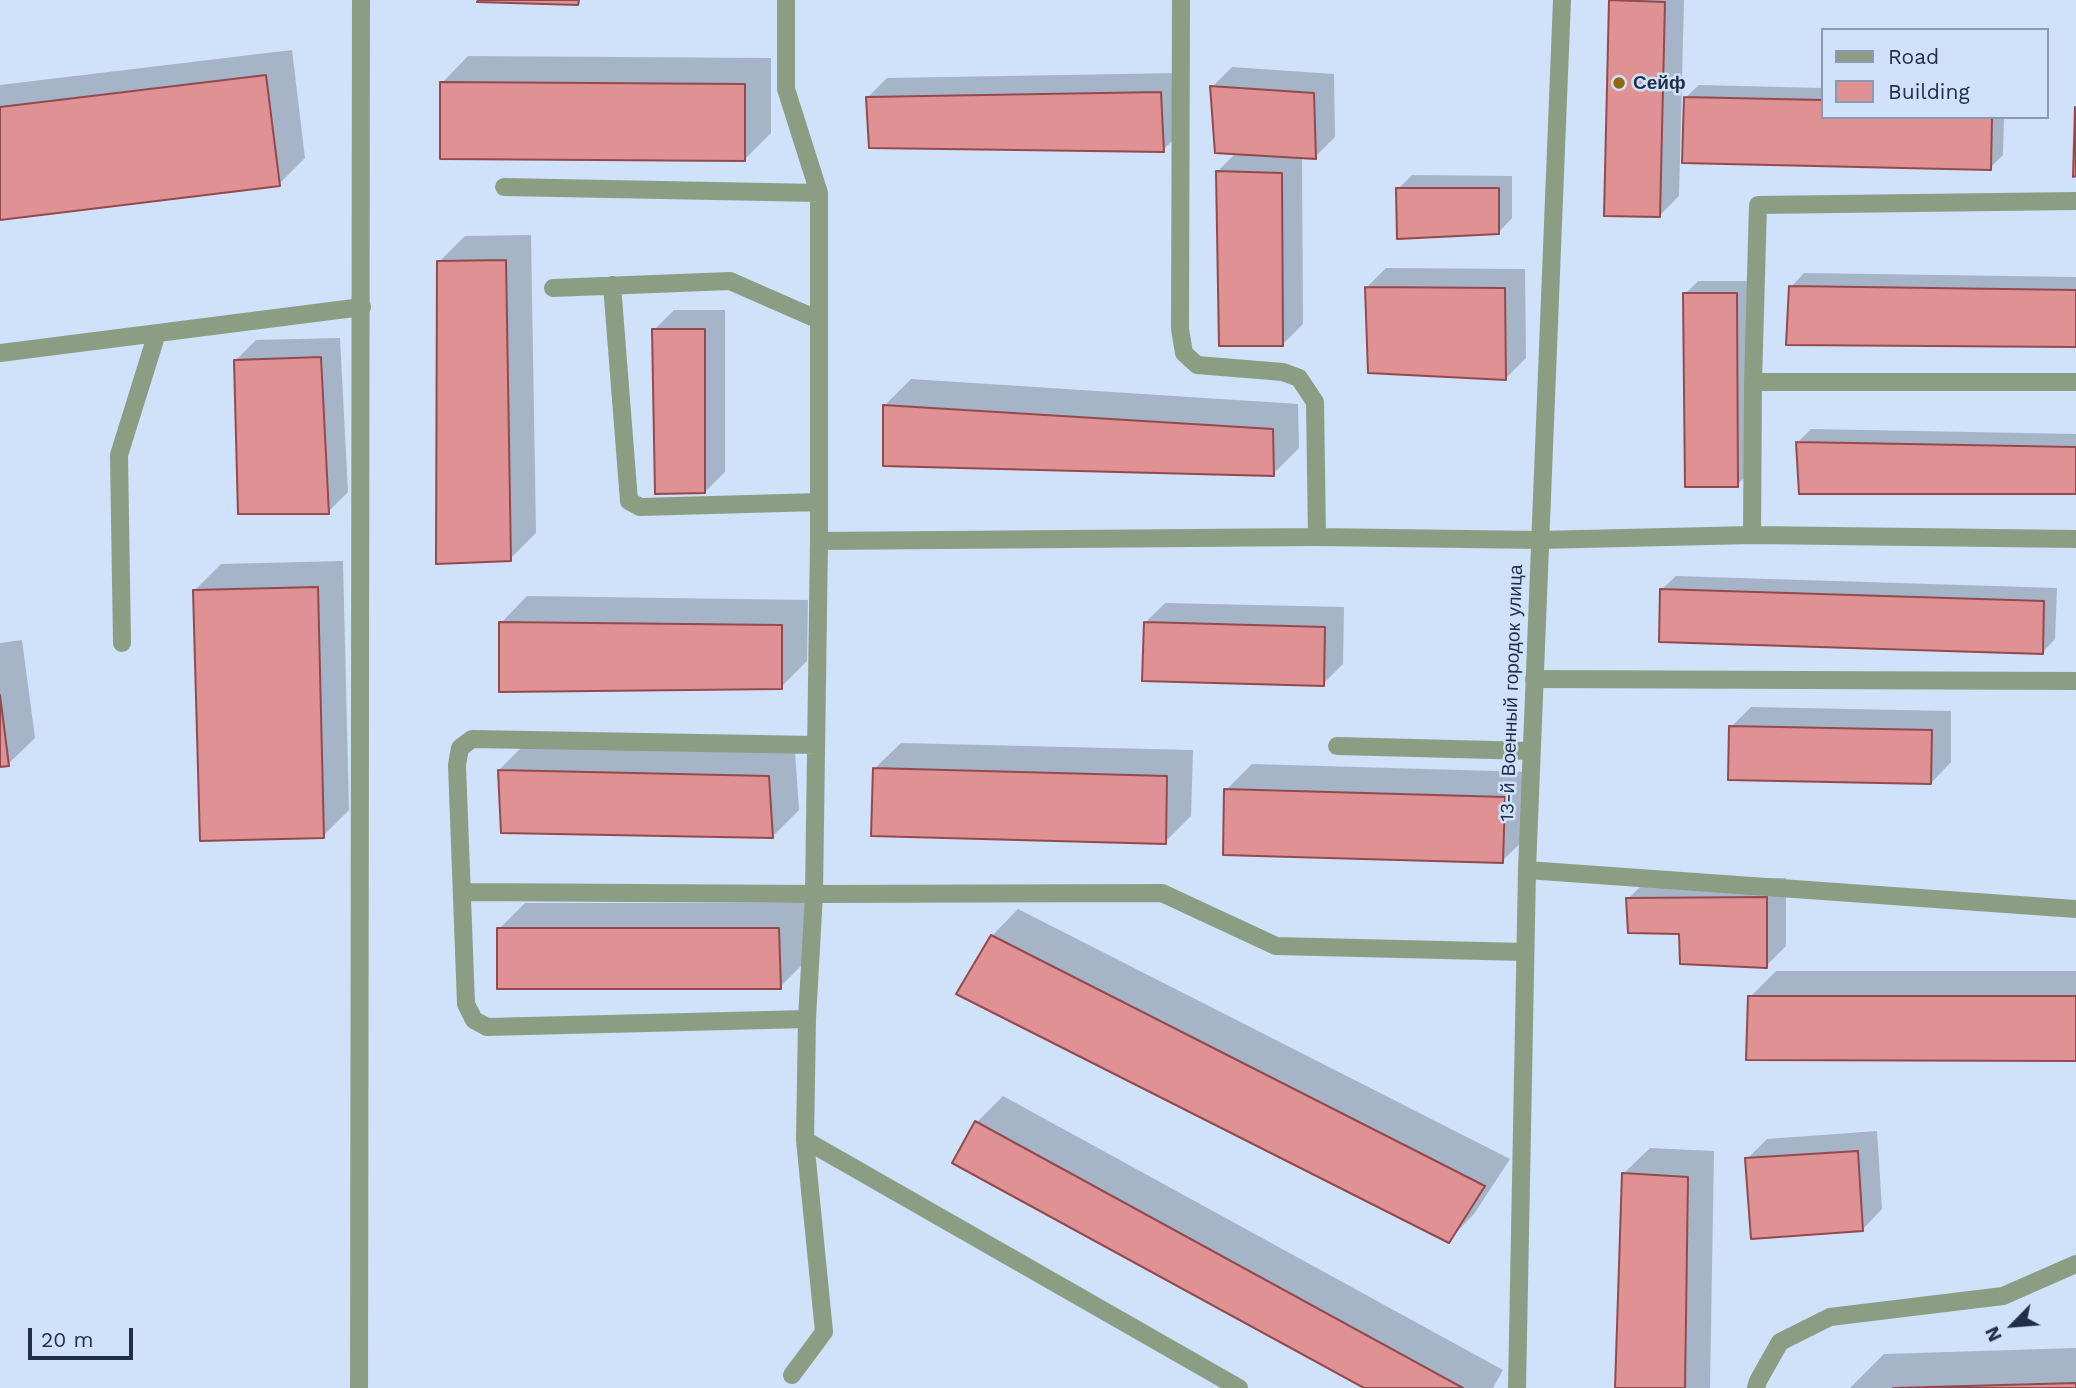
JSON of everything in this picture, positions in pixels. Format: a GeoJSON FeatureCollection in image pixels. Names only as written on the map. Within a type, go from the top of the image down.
{"type":"FeatureCollection","features":[{"type":"Feature","properties":{"kind":"street"},"geometry":{"type":"LineString","coordinates":[[359,1388],[361,0]]}},
{"type":"Feature","properties":{"kind":"street"},"geometry":{"type":"LineString","coordinates":[[786,0],[786,89],[819,193],[819,541],[814,894],[807,1019],[805,1140],[824,1332],[792,1375]]}},
{"type":"Feature","properties":{"kind":"street"},"geometry":{"type":"LineString","coordinates":[[1181,0],[1180,329],[1184,353],[1197,365],[1283,372],[1299,378],[1315,402],[1317,537]]}},
{"type":"Feature","properties":{"kind":"street","name":"13-й Военный городок улица"},"geometry":{"type":"LineString","coordinates":[[1517,1388],[1527,870],[1562,0]]}},
{"type":"Feature","properties":{"kind":"street"},"geometry":{"type":"LineString","coordinates":[[504,187],[819,193]]}},
{"type":"Feature","properties":{"kind":"street"},"geometry":{"type":"LineString","coordinates":[[1752,535],[1758,205],[2076,201]]}},
{"type":"Feature","properties":{"kind":"street"},"geometry":{"type":"LineString","coordinates":[[553,288],[730,281],[819,320]]}},
{"type":"Feature","properties":{"kind":"street"},"geometry":{"type":"LineString","coordinates":[[612,285],[629,500],[640,507],[819,502]]}},
{"type":"Feature","properties":{"kind":"street"},"geometry":{"type":"LineString","coordinates":[[0,353],[362,307]]}},
{"type":"Feature","properties":{"kind":"street"},"geometry":{"type":"LineString","coordinates":[[122,643],[119,456],[158,333]]}},
{"type":"Feature","properties":{"kind":"street"},"geometry":{"type":"LineString","coordinates":[[1753,382],[2076,382]]}},
{"type":"Feature","properties":{"kind":"street"},"geometry":{"type":"LineString","coordinates":[[819,541],[1317,537],[1539,540],[1752,535],[2076,539]]}},
{"type":"Feature","properties":{"kind":"street"},"geometry":{"type":"LineString","coordinates":[[1534,679],[2076,681]]}},
{"type":"Feature","properties":{"kind":"street"},"geometry":{"type":"LineString","coordinates":[[807,1019],[488,1027],[474,1020],[466,1004],[457,765],[460,748],[472,739],[816,745]]}},
{"type":"Feature","properties":{"kind":"street"},"geometry":{"type":"LineString","coordinates":[[1337,746],[1531,751]]}},
{"type":"Feature","properties":{"kind":"street"},"geometry":{"type":"LineString","coordinates":[[1527,870],[2076,909]]}},
{"type":"Feature","properties":{"kind":"street"},"geometry":{"type":"LineString","coordinates":[[462,892],[1162,892],[1276,946],[1525,952]]}},
{"type":"Feature","properties":{"kind":"street"},"geometry":{"type":"LineString","coordinates":[[805,1140],[1239,1388]]}},
{"type":"Feature","properties":{"kind":"street"},"geometry":{"type":"LineString","coordinates":[[1756,1388],[1780,1342],[1830,1317],[2003,1296],[2076,1264]]}},
{"type":"Feature","properties":{"kind":"building"},"geometry":{"type":"Polygon","coordinates":[[[579,0],[578,5],[477,2],[579,0]]]}},
{"type":"Feature","properties":{"kind":"building"},"geometry":{"type":"Polygon","coordinates":[[[1609,0],[1665,2],[1660,217],[1604,216],[1609,0]]]}},
{"type":"Feature","properties":{"kind":"building"},"geometry":{"type":"Polygon","coordinates":[[[266,75],[280,186],[0,220],[0,107],[266,75]]]}},
{"type":"Feature","properties":{"kind":"building"},"geometry":{"type":"Polygon","coordinates":[[[440,82],[745,84],[745,161],[440,159],[440,82]]]}},
{"type":"Feature","properties":{"kind":"building"},"geometry":{"type":"Polygon","coordinates":[[[1210,86],[1314,93],[1316,159],[1215,153],[1210,86]]]}},
{"type":"Feature","properties":{"kind":"building"},"geometry":{"type":"Polygon","coordinates":[[[1161,92],[1164,152],[869,148],[866,97],[1161,92]]]}},
{"type":"Feature","properties":{"kind":"building"},"geometry":{"type":"Polygon","coordinates":[[[1684,97],[1820,100],[1820,119],[1992,119],[1991,170],[1682,163],[1684,97]]]}},
{"type":"Feature","properties":{"kind":"building"},"geometry":{"type":"Polygon","coordinates":[[[2075,107],[2076,176],[2073,177],[2075,107]]]}},
{"type":"Feature","properties":{"kind":"building"},"geometry":{"type":"Polygon","coordinates":[[[1216,171],[1282,173],[1283,346],[1219,346],[1216,171]]]}},
{"type":"Feature","properties":{"kind":"building"},"geometry":{"type":"Polygon","coordinates":[[[1396,188],[1499,188],[1499,234],[1397,239],[1396,188]]]}},
{"type":"Feature","properties":{"kind":"building"},"geometry":{"type":"Polygon","coordinates":[[[506,260],[511,561],[436,564],[437,261],[506,260]]]}},
{"type":"Feature","properties":{"kind":"building"},"geometry":{"type":"Polygon","coordinates":[[[1789,286],[2076,290],[2076,347],[1786,345],[1789,286]]]}},
{"type":"Feature","properties":{"kind":"building"},"geometry":{"type":"Polygon","coordinates":[[[1365,287],[1505,288],[1506,380],[1368,373],[1365,287]]]}},
{"type":"Feature","properties":{"kind":"building"},"geometry":{"type":"Polygon","coordinates":[[[1683,293],[1737,293],[1738,487],[1685,487],[1683,293]]]}},
{"type":"Feature","properties":{"kind":"building"},"geometry":{"type":"Polygon","coordinates":[[[652,329],[705,329],[705,493],[655,494],[652,329]]]}},
{"type":"Feature","properties":{"kind":"building"},"geometry":{"type":"Polygon","coordinates":[[[321,357],[329,514],[238,514],[234,360],[321,357]]]}},
{"type":"Feature","properties":{"kind":"building"},"geometry":{"type":"Polygon","coordinates":[[[883,405],[1273,429],[1274,476],[883,466],[883,405]]]}},
{"type":"Feature","properties":{"kind":"building"},"geometry":{"type":"Polygon","coordinates":[[[1796,442],[2076,447],[2076,494],[1799,494],[1796,442]]]}},
{"type":"Feature","properties":{"kind":"building"},"geometry":{"type":"Polygon","coordinates":[[[318,587],[324,838],[200,841],[193,590],[318,587]]]}},
{"type":"Feature","properties":{"kind":"building"},"geometry":{"type":"Polygon","coordinates":[[[1660,589],[2044,601],[2043,654],[1659,642],[1660,589]]]}},
{"type":"Feature","properties":{"kind":"building"},"geometry":{"type":"Polygon","coordinates":[[[499,622],[782,625],[782,689],[499,692],[499,622]]]}},
{"type":"Feature","properties":{"kind":"building"},"geometry":{"type":"Polygon","coordinates":[[[1144,622],[1325,627],[1324,686],[1142,681],[1144,622]]]}},
{"type":"Feature","properties":{"kind":"building"},"geometry":{"type":"Polygon","coordinates":[[[0,695],[9,766],[0,767],[0,695]]]}},
{"type":"Feature","properties":{"kind":"building"},"geometry":{"type":"Polygon","coordinates":[[[1729,726],[1932,730],[1931,784],[1728,780],[1729,726]]]}},
{"type":"Feature","properties":{"kind":"building"},"geometry":{"type":"Polygon","coordinates":[[[873,768],[1167,776],[1166,844],[871,836],[873,768]]]}},
{"type":"Feature","properties":{"kind":"building"},"geometry":{"type":"Polygon","coordinates":[[[498,770],[769,776],[773,838],[501,833],[498,770]]]}},
{"type":"Feature","properties":{"kind":"building"},"geometry":{"type":"Polygon","coordinates":[[[1224,789],[1505,797],[1503,863],[1223,855],[1224,789]]]}},
{"type":"Feature","properties":{"kind":"building"},"geometry":{"type":"Polygon","coordinates":[[[1767,897],[1767,968],[1680,964],[1679,934],[1628,933],[1626,898],[1767,897]]]}},
{"type":"Feature","properties":{"kind":"building"},"geometry":{"type":"Polygon","coordinates":[[[497,928],[779,928],[781,989],[497,989],[497,928]]]}},
{"type":"Feature","properties":{"kind":"building"},"geometry":{"type":"Polygon","coordinates":[[[991,935],[1485,1186],[1449,1243],[956,994],[991,935]]]}},
{"type":"Feature","properties":{"kind":"building"},"geometry":{"type":"Polygon","coordinates":[[[1748,996],[2076,996],[2076,1061],[1746,1060],[1748,996]]]}},
{"type":"Feature","properties":{"kind":"building"},"geometry":{"type":"Polygon","coordinates":[[[975,1121],[1463,1388],[1364,1388],[952,1163],[975,1121]]]}},
{"type":"Feature","properties":{"kind":"building"},"geometry":{"type":"Polygon","coordinates":[[[1858,1151],[1863,1231],[1751,1239],[1745,1158],[1858,1151]]]}},
{"type":"Feature","properties":{"kind":"building"},"geometry":{"type":"Polygon","coordinates":[[[1622,1173],[1688,1177],[1685,1388],[1615,1388],[1622,1173]]]}},
{"type":"Feature","properties":{"kind":"building"},"geometry":{"type":"Polygon","coordinates":[[[2076,1383],[2076,1388],[1893,1388],[2076,1383]]]}},
{"type":"Feature","properties":{"kind":"place","name":"Сейф"},"geometry":{"type":"Point","coordinates":[1619,83]}}]}
